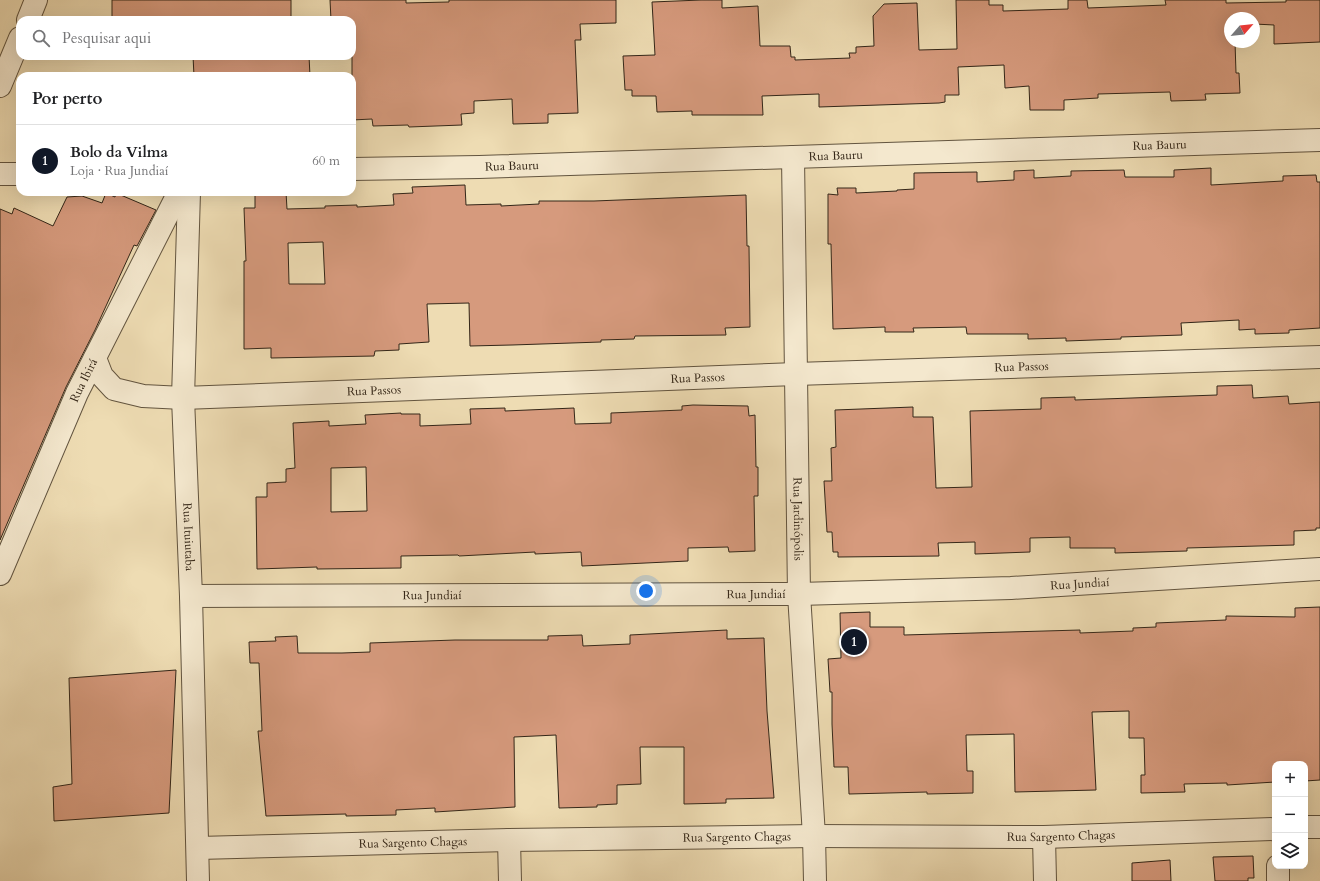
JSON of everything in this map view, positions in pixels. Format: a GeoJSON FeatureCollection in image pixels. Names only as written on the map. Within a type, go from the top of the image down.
{"type":"FeatureCollection","features":[{"type":"Feature","properties":{"kind":"street"},"geometry":{"type":"LineString","coordinates":[[30,16],[36,0]]}},
{"type":"Feature","properties":{"kind":"street"},"geometry":{"type":"LineString","coordinates":[[0,86],[16,48]]}},
{"type":"Feature","properties":{"kind":"street","name":"Rua Bauru"},"geometry":{"type":"LineString","coordinates":[[356,169],[487,167],[1320,140]]}},
{"type":"Feature","properties":{"kind":"street","name":"Rua Jardinópolis"},"geometry":{"type":"LineString","coordinates":[[793,157],[799,594],[814,836],[815,881]]}},
{"type":"Feature","properties":{"kind":"street"},"geometry":{"type":"LineString","coordinates":[[0,174],[16,174]]}},
{"type":"Feature","properties":{"kind":"street","name":"Rua Ibirá"},"geometry":{"type":"LineString","coordinates":[[0,574],[77,393],[177,196]]}},
{"type":"Feature","properties":{"kind":"street","name":"Rua Ituiutaba"},"geometry":{"type":"LineString","coordinates":[[189,196],[183,398],[191,596],[198,881]]}},
{"type":"Feature","properties":{"kind":"street","name":"Rua Passos"},"geometry":{"type":"LineString","coordinates":[[95,358],[102,376],[114,389],[143,396],[183,398],[796,374],[1320,357]]}},
{"type":"Feature","properties":{"kind":"street","name":"Rua Jundiaí"},"geometry":{"type":"LineString","coordinates":[[191,596],[799,594],[1011,588],[1320,569]]}},
{"type":"Feature","properties":{"kind":"street"},"geometry":{"type":"LineString","coordinates":[[1308,827],[1320,827]]}},
{"type":"Feature","properties":{"kind":"street","name":"Rua Sargento Chagas"},"geometry":{"type":"LineString","coordinates":[[198,848],[509,840],[814,836],[1044,837],[1272,829]]}},
{"type":"Feature","properties":{"kind":"street"},"geometry":{"type":"LineString","coordinates":[[1044,837],[1045,881]]}},
{"type":"Feature","properties":{"kind":"street"},"geometry":{"type":"LineString","coordinates":[[509,840],[510,881]]}},
{"type":"Feature","properties":{"kind":"street"},"geometry":{"type":"LineString","coordinates":[[1278,869],[1278,881]]}},
{"type":"Feature","properties":{"kind":"building"},"geometry":{"type":"Polygon","coordinates":[[[112,0],[291,0],[291,16],[112,16],[112,0]]]}},
{"type":"Feature","properties":{"kind":"building"},"geometry":{"type":"Polygon","coordinates":[[[330,0],[406,0],[406,3],[449,2],[449,0],[616,0],[616,23],[580,24],[581,40],[575,40],[578,113],[548,114],[548,123],[513,124],[512,99],[474,101],[474,113],[461,114],[462,125],[409,127],[408,125],[373,126],[372,119],[356,120],[356,72],[352,72],[352,60],[356,60],[356,16],[331,16],[330,0]]]}},
{"type":"Feature","properties":{"kind":"building"},"geometry":{"type":"Polygon","coordinates":[[[722,0],[722,8],[758,6],[760,46],[790,46],[791,57],[795,57],[795,60],[850,58],[849,53],[856,53],[856,47],[874,46],[873,16],[884,4],[917,3],[919,50],[957,49],[956,0],[989,0],[989,5],[1003,5],[1003,11],[1068,9],[1068,0],[1087,0],[1088,8],[1166,5],[1165,0],[1226,0],[1226,3],[1320,0],[1320,42],[1274,44],[1274,25],[1260,24],[1260,12],[1224,12],[1224,48],[1235,48],[1236,73],[1239,73],[1240,93],[1205,94],[1206,100],[1171,101],[1170,92],[1098,94],[1098,98],[1064,100],[1064,110],[1030,110],[1029,86],[1005,88],[1004,65],[958,67],[959,95],[945,95],[945,102],[939,103],[819,107],[819,94],[762,96],[763,115],[692,115],[692,111],[657,112],[656,96],[632,96],[632,90],[625,90],[623,56],[655,55],[652,2],[722,0]]]}},
{"type":"Feature","properties":{"kind":"building"},"geometry":{"type":"Polygon","coordinates":[[[193,60],[309,60],[310,72],[194,72],[193,60]]]}},
{"type":"Feature","properties":{"kind":"building"},"geometry":{"type":"Polygon","coordinates":[[[1211,168],[1211,185],[1283,181],[1283,176],[1316,175],[1317,182],[1320,182],[1320,328],[1289,330],[1289,333],[1255,334],[1255,329],[1239,330],[1239,320],[1181,323],[1182,335],[1066,341],[1066,338],[1028,339],[1028,334],[967,334],[966,327],[913,328],[914,332],[885,332],[885,327],[833,329],[831,244],[828,244],[828,194],[838,195],[837,188],[856,188],[856,193],[914,189],[914,173],[977,172],[977,182],[1014,180],[1014,171],[1034,170],[1034,178],[1071,176],[1071,171],[1124,170],[1125,177],[1174,177],[1174,170],[1211,168]]]}},
{"type":"Feature","properties":{"kind":"building"},"geometry":{"type":"Polygon","coordinates":[[[465,185],[466,205],[501,204],[501,206],[539,204],[539,201],[594,201],[746,195],[747,246],[749,246],[750,327],[725,328],[726,335],[635,336],[634,339],[601,340],[601,342],[470,346],[469,303],[427,304],[429,342],[399,344],[399,350],[375,351],[374,356],[271,358],[271,348],[244,349],[244,261],[246,261],[244,208],[255,208],[255,196],[286,196],[287,209],[325,208],[325,206],[357,205],[357,207],[394,205],[393,194],[413,193],[412,187],[465,185]],[[323,242],[288,243],[289,284],[325,284],[323,242]]]}},
{"type":"Feature","properties":{"kind":"building"},"geometry":{"type":"Polygon","coordinates":[[[82,196],[102,203],[105,196],[123,196],[156,210],[137,246],[134,245],[95,330],[66,387],[0,540],[0,209],[12,214],[14,208],[53,226],[67,197],[82,196]]]}},
{"type":"Feature","properties":{"kind":"building"},"geometry":{"type":"Polygon","coordinates":[[[1252,385],[1253,398],[1288,396],[1289,404],[1320,402],[1320,528],[1316,528],[1316,530],[1294,531],[1294,545],[1187,548],[1187,551],[1115,553],[1115,548],[1070,548],[1070,537],[1030,538],[1030,552],[975,554],[975,542],[938,543],[939,556],[838,557],[838,552],[833,552],[832,532],[827,532],[824,481],[832,481],[831,448],[836,447],[835,410],[913,407],[913,417],[933,417],[936,488],[972,487],[970,411],[1041,409],[1041,398],[1075,397],[1075,400],[1217,395],[1217,386],[1252,385]]]}},
{"type":"Feature","properties":{"kind":"building"},"geometry":{"type":"Polygon","coordinates":[[[682,406],[748,406],[749,416],[755,415],[758,496],[754,496],[755,551],[729,552],[728,547],[688,548],[688,561],[582,566],[581,552],[535,554],[535,552],[459,556],[401,556],[401,568],[317,569],[317,567],[257,569],[256,497],[267,497],[267,483],[286,482],[286,469],[295,468],[293,423],[329,421],[329,426],[366,424],[365,415],[401,413],[420,414],[420,426],[471,424],[470,409],[505,408],[505,411],[574,408],[575,424],[611,423],[611,413],[682,410],[682,406]],[[366,467],[331,468],[331,512],[367,511],[366,467]]]}},
{"type":"Feature","properties":{"kind":"building"},"geometry":{"type":"Polygon","coordinates":[[[1320,607],[1320,780],[1308,781],[1308,761],[1272,761],[1272,782],[1227,785],[1227,783],[1184,784],[1185,792],[1141,793],[1141,775],[1145,775],[1144,738],[1129,738],[1129,711],[1092,712],[1096,790],[1015,792],[1014,734],[966,735],[967,771],[973,771],[973,793],[927,794],[927,792],[849,794],[848,767],[834,767],[832,692],[830,692],[828,659],[841,658],[840,613],[870,612],[870,627],[904,627],[904,635],[1080,630],[1080,633],[1133,631],[1133,628],[1156,627],[1156,623],[1226,620],[1226,616],[1295,617],[1295,608],[1320,607]]]}},
{"type":"Feature","properties":{"kind":"building"},"geometry":{"type":"Polygon","coordinates":[[[727,630],[727,639],[764,638],[767,711],[774,798],[726,799],[726,803],[684,804],[684,747],[640,747],[641,784],[617,785],[617,804],[597,805],[597,807],[559,808],[556,735],[514,737],[515,807],[435,812],[435,808],[396,810],[396,815],[346,816],[346,814],[266,816],[258,731],[262,731],[259,663],[250,663],[249,642],[276,641],[275,637],[297,636],[298,653],[342,653],[370,652],[370,643],[455,640],[548,640],[548,636],[582,635],[583,646],[630,644],[630,635],[727,630]]]}},
{"type":"Feature","properties":{"kind":"building"},"geometry":{"type":"Polygon","coordinates":[[[176,670],[169,813],[54,821],[53,787],[72,784],[69,678],[176,670]]]}},
{"type":"Feature","properties":{"kind":"building"},"geometry":{"type":"Polygon","coordinates":[[[1253,856],[1254,878],[1248,878],[1248,881],[1215,881],[1213,857],[1253,856]]]}},
{"type":"Feature","properties":{"kind":"building"},"geometry":{"type":"Polygon","coordinates":[[[1170,860],[1171,881],[1132,881],[1132,863],[1170,860]]]}},
{"type":"Feature","properties":{"kind":"place","name":"Bolo da Vilma"},"geometry":{"type":"Point","coordinates":[854,642]}}]}
